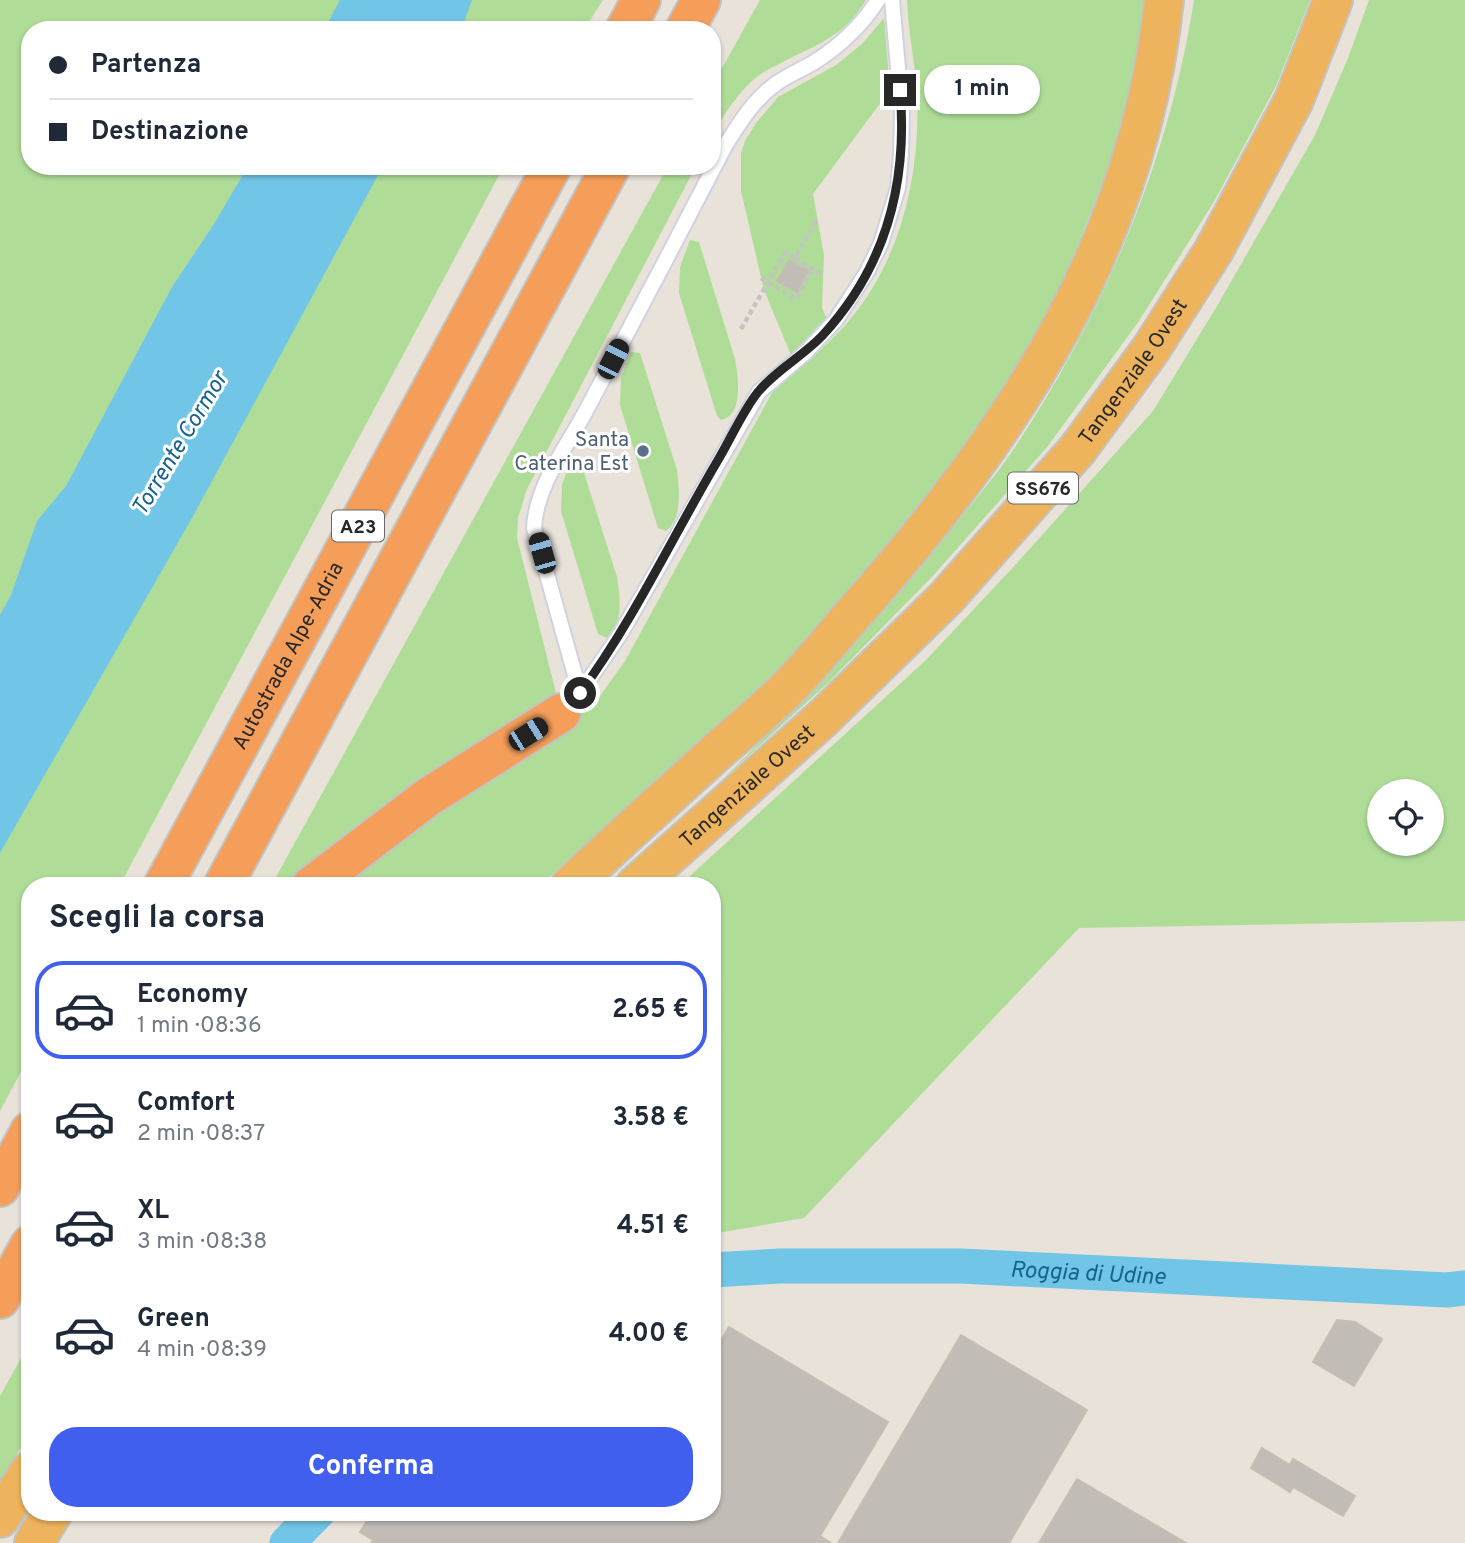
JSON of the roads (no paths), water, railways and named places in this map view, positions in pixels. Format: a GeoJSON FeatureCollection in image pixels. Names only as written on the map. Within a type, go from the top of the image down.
{"type":"FeatureCollection","features":[{"type":"Feature","properties":{"kind":"highway"},"geometry":{"type":"LineString","coordinates":[[630,21],[641,0]]}},
{"type":"Feature","properties":{"kind":"highway"},"geometry":{"type":"LineString","coordinates":[[690,21],[701,0]]}},
{"type":"Feature","properties":{"kind":"highway","name":"SS676"},"geometry":{"type":"LineString","coordinates":[[580,877],[786,689],[914,545],[982,456],[1038,371],[1105,236],[1131,164],[1147,103],[1164,0]]}},
{"type":"Feature","properties":{"kind":"highway","name":"Tangenziale Ovest"},"geometry":{"type":"LineString","coordinates":[[645,877],[823,718],[946,598],[1078,449],[1151,349],[1214,250],[1294,100],[1333,0]]}},
{"type":"Feature","properties":{"kind":"highway","name":"Autostrada Alpe-Adria"},"geometry":{"type":"LineString","coordinates":[[168,877],[547,175]]}},
{"type":"Feature","properties":{"kind":"highway","name":"A23"},"geometry":{"type":"LineString","coordinates":[[228,877],[606,175]]}},
{"type":"Feature","properties":{"kind":"highway"},"geometry":{"type":"LineString","coordinates":[[323,877],[428,797],[570,703]]}},
{"type":"Feature","properties":{"kind":"highway"},"geometry":{"type":"LineString","coordinates":[[0,1187],[21,1148]]}},
{"type":"Feature","properties":{"kind":"highway"},"geometry":{"type":"LineString","coordinates":[[0,1299],[21,1261]]}},
{"type":"Feature","properties":{"kind":"highway"},"geometry":{"type":"LineString","coordinates":[[0,1316],[21,1292]]}},
{"type":"Feature","properties":{"kind":"highway"},"geometry":{"type":"LineString","coordinates":[[0,1518],[21,1485]]}},
{"type":"Feature","properties":{"kind":"highway"},"geometry":{"type":"LineString","coordinates":[[34,1543],[47,1521]]}},
{"type":"Feature","properties":{"kind":"lane"},"geometry":{"type":"LineString","coordinates":[[721,154],[758,98],[776,83],[817,61],[839,44],[856,28],[878,0]]}},
{"type":"Feature","properties":{"kind":"lane"},"geometry":{"type":"LineString","coordinates":[[570,703],[621,633],[758,391],[805,353],[836,320],[867,272],[881,243],[898,188],[901,154],[902,113],[892,0]]}},
{"type":"Feature","properties":{"kind":"lane"},"geometry":{"type":"LineString","coordinates":[[570,703],[534,528],[535,510],[543,489],[710,175]]}},
{"type":"Feature","properties":{"kind":"water"},"geometry":{"type":"Polygon","coordinates":[[[340,0],[472,0],[464,21],[329,21],[340,0]]]}},
{"type":"Feature","properties":{"kind":"water","name":"Torrente Cormor"},"geometry":{"type":"Polygon","coordinates":[[[243,175],[378,175],[192,518],[0,853],[0,615],[11,595],[37,521],[66,486],[172,287],[243,175]]]}},
{"type":"Feature","properties":{"kind":"waterway","name":"Roggia di Udine"},"geometry":{"type":"LineString","coordinates":[[721,1269],[780,1266],[960,1266],[1447,1290],[1465,1288]]}},
{"type":"Feature","properties":{"kind":"waterway","name":"Roggia di Udine"},"geometry":{"type":"LineString","coordinates":[[287,1543],[309,1521]]}},
{"type":"Feature","properties":{"kind":"place","name":"Santa Caterina Est"},"geometry":{"type":"Point","coordinates":[643,451]}}]}
